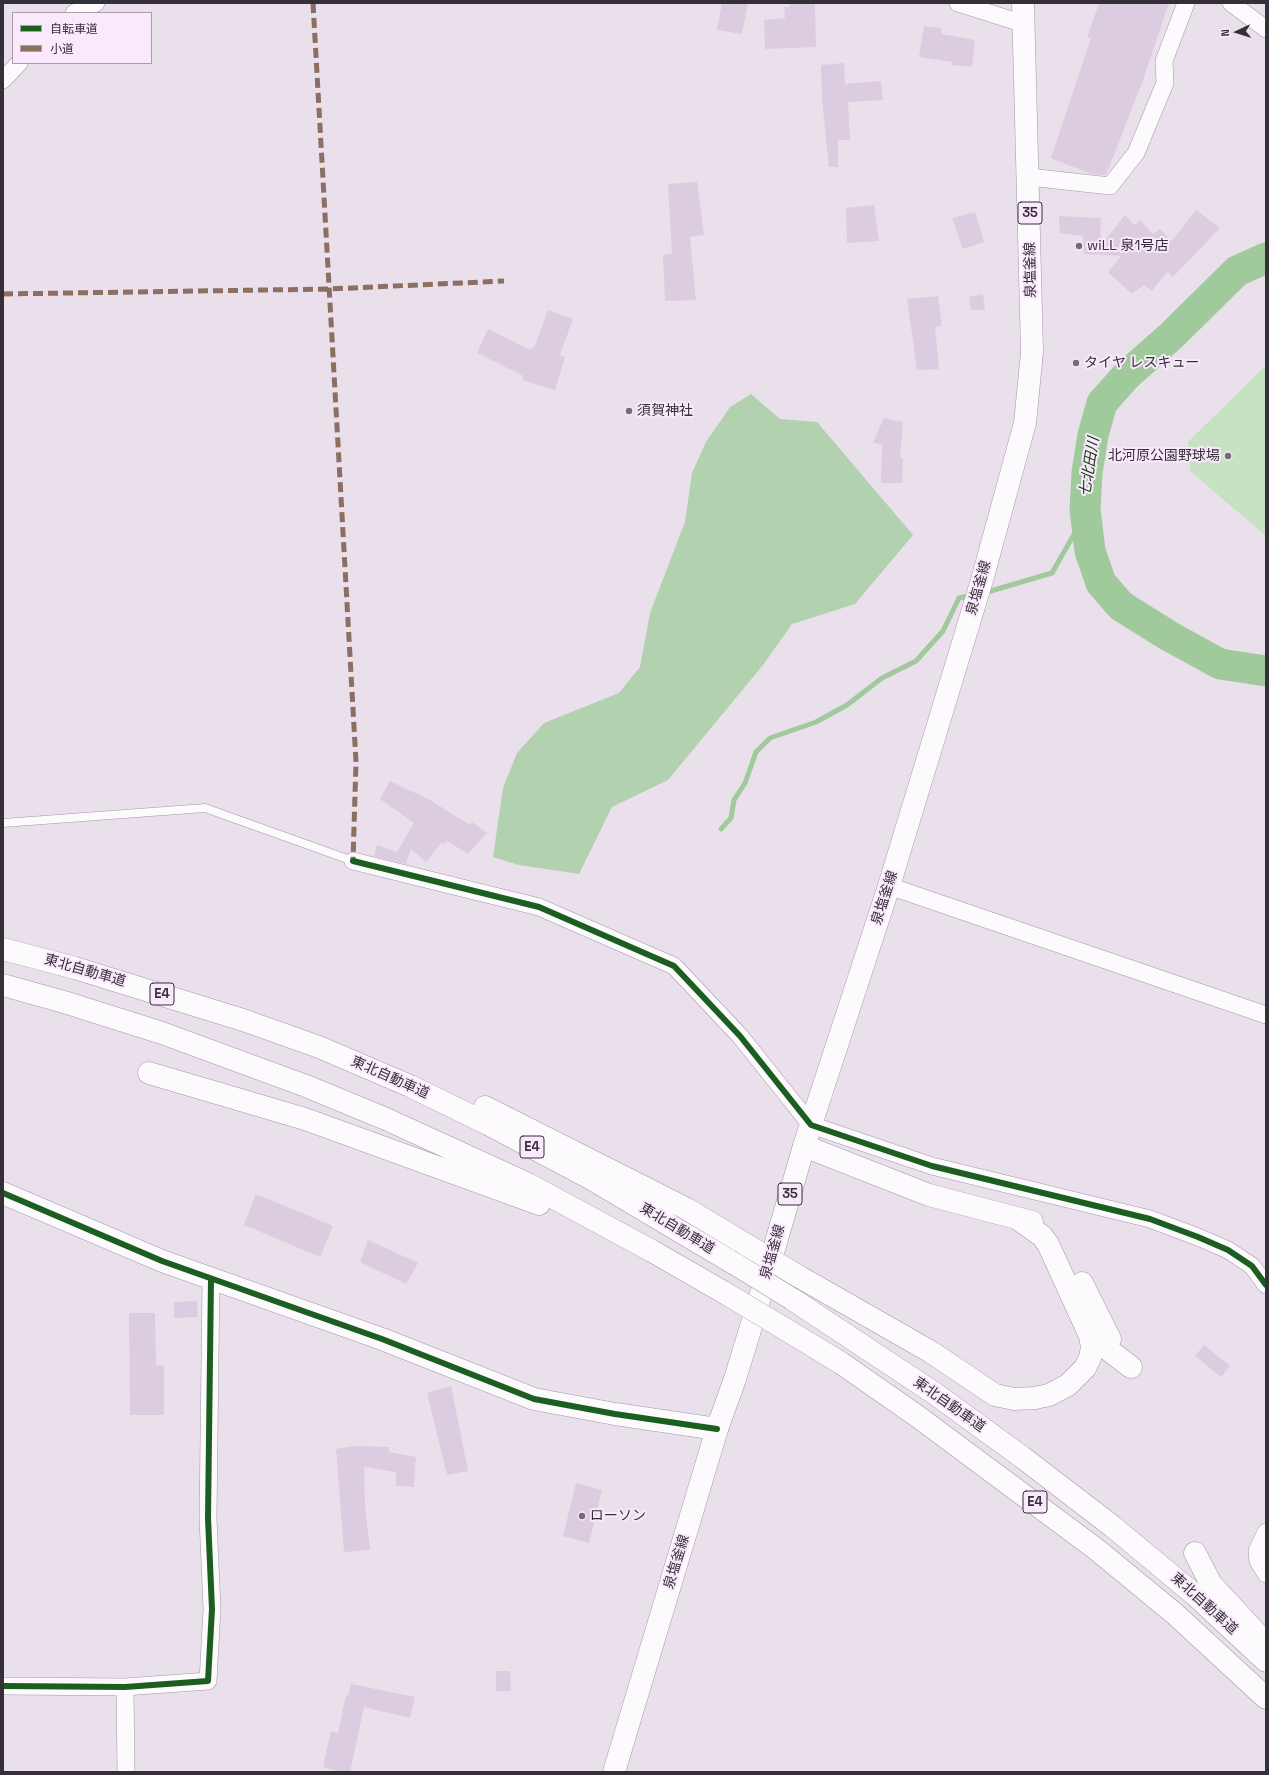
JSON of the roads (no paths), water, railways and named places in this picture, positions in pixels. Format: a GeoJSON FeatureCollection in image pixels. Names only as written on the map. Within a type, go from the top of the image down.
{"type":"FeatureCollection","features":[{"type":"Feature","properties":{"kind":"main road","name":"泉塩釜線"},"geometry":{"type":"LineString","coordinates":[[614,1772],[717,1429],[737,1371],[804,1146],[889,886],[971,617],[1025,423],[1032,352],[1023,3]]}},
{"type":"Feature","properties":{"kind":"main road","name":"東北自動車道"},"geometry":{"type":"LineString","coordinates":[[3,949],[75,968],[166,995],[243,1020],[319,1048],[410,1086],[488,1124],[590,1178],[792,1299],[934,1393],[1088,1508],[1195,1595],[1266,1661]]}},
{"type":"Feature","properties":{"kind":"main road","name":"東北自動車道"},"geometry":{"type":"LineString","coordinates":[[3,985],[64,1002],[162,1033],[313,1090],[393,1123],[528,1184],[652,1251],[841,1363],[917,1416],[1090,1544],[1174,1614],[1266,1698]]}},
{"type":"Feature","properties":{"kind":"main road"},"geometry":{"type":"LineString","coordinates":[[319,1048],[426,1083],[501,1113],[687,1209],[798,1276],[931,1352],[995,1395],[1014,1399],[1035,1398],[1059,1391],[1068,1385],[1085,1368],[1090,1358],[1092,1347],[1100,1337]]}},
{"type":"Feature","properties":{"kind":"main road"},"geometry":{"type":"LineString","coordinates":[[149,1073],[305,1119],[523,1198],[652,1251]]}},
{"type":"Feature","properties":{"kind":"main road"},"geometry":{"type":"LineString","coordinates":[[804,1146],[929,1195],[1018,1219],[1042,1236],[1048,1244],[1100,1337],[1131,1367]]}},
{"type":"Feature","properties":{"kind":"main road"},"geometry":{"type":"LineString","coordinates":[[3,1193],[162,1261],[382,1339],[534,1399],[614,1414],[717,1429]]}},
{"type":"Feature","properties":{"kind":"main road"},"geometry":{"type":"LineString","coordinates":[[1195,1553],[1211,1584],[1266,1644]]}},
{"type":"Feature","properties":{"kind":"street"},"geometry":{"type":"LineString","coordinates":[[76,12],[96,3]]}},
{"type":"Feature","properties":{"kind":"street"},"geometry":{"type":"LineString","coordinates":[[958,3],[1024,24]]}},
{"type":"Feature","properties":{"kind":"street"},"geometry":{"type":"LineString","coordinates":[[1028,176],[1110,186],[1136,153],[1165,83],[1164,61],[1186,3]]}},
{"type":"Feature","properties":{"kind":"street"},"geometry":{"type":"LineString","coordinates":[[1231,3],[1266,29]]}},
{"type":"Feature","properties":{"kind":"street"},"geometry":{"type":"LineString","coordinates":[[3,80],[18,64]]}},
{"type":"Feature","properties":{"kind":"street"},"geometry":{"type":"LineString","coordinates":[[353,861],[539,906],[674,966],[740,1036],[811,1125],[932,1166],[1150,1219],[1228,1250],[1252,1266],[1266,1285]]}},
{"type":"Feature","properties":{"kind":"street"},"geometry":{"type":"LineString","coordinates":[[889,886],[1266,1015]]}},
{"type":"Feature","properties":{"kind":"street"},"geometry":{"type":"LineString","coordinates":[[3,1686],[125,1687],[208,1681],[212,1609],[208,1518],[211,1279]]}},
{"type":"Feature","properties":{"kind":"street"},"geometry":{"type":"LineString","coordinates":[[1266,1532],[1257,1551],[1258,1561],[1266,1574]]}},
{"type":"Feature","properties":{"kind":"street"},"geometry":{"type":"LineString","coordinates":[[125,1687],[126,1772]]}},
{"type":"Feature","properties":{"kind":"lane"},"geometry":{"type":"LineString","coordinates":[[3,823],[205,808],[353,861]]}},
{"type":"Feature","properties":{"kind":"waterway","name":"七北田川"},"geometry":{"type":"LineString","coordinates":[[1266,258],[1237,271],[1171,336],[1127,375],[1102,403],[1093,435],[1087,473],[1085,509],[1090,551],[1101,583],[1121,606],[1169,636],[1220,664],[1266,671]]}},
{"type":"Feature","properties":{"kind":"waterway"},"geometry":{"type":"LineString","coordinates":[[984,593],[1052,573],[1085,515]]}},
{"type":"Feature","properties":{"kind":"waterway"},"geometry":{"type":"LineString","coordinates":[[721,829],[731,818],[734,800],[745,783],[756,752],[770,738],[816,722],[847,705],[882,678],[916,661],[943,631],[959,598],[972,595]]}},
{"type":"Feature","properties":{"kind":"place","name":"wiLL 泉1号店"},"geometry":{"type":"Point","coordinates":[1079,246]}},
{"type":"Feature","properties":{"kind":"place","name":"タイヤ レスキュー"},"geometry":{"type":"Point","coordinates":[1076,363]}},
{"type":"Feature","properties":{"kind":"place","name":"須賀神社"},"geometry":{"type":"Point","coordinates":[629,411]}},
{"type":"Feature","properties":{"kind":"place","name":"北河原公園野球場"},"geometry":{"type":"Point","coordinates":[1228,456]}},
{"type":"Feature","properties":{"kind":"place","name":"ローソン"},"geometry":{"type":"Point","coordinates":[582,1516]}}]}
